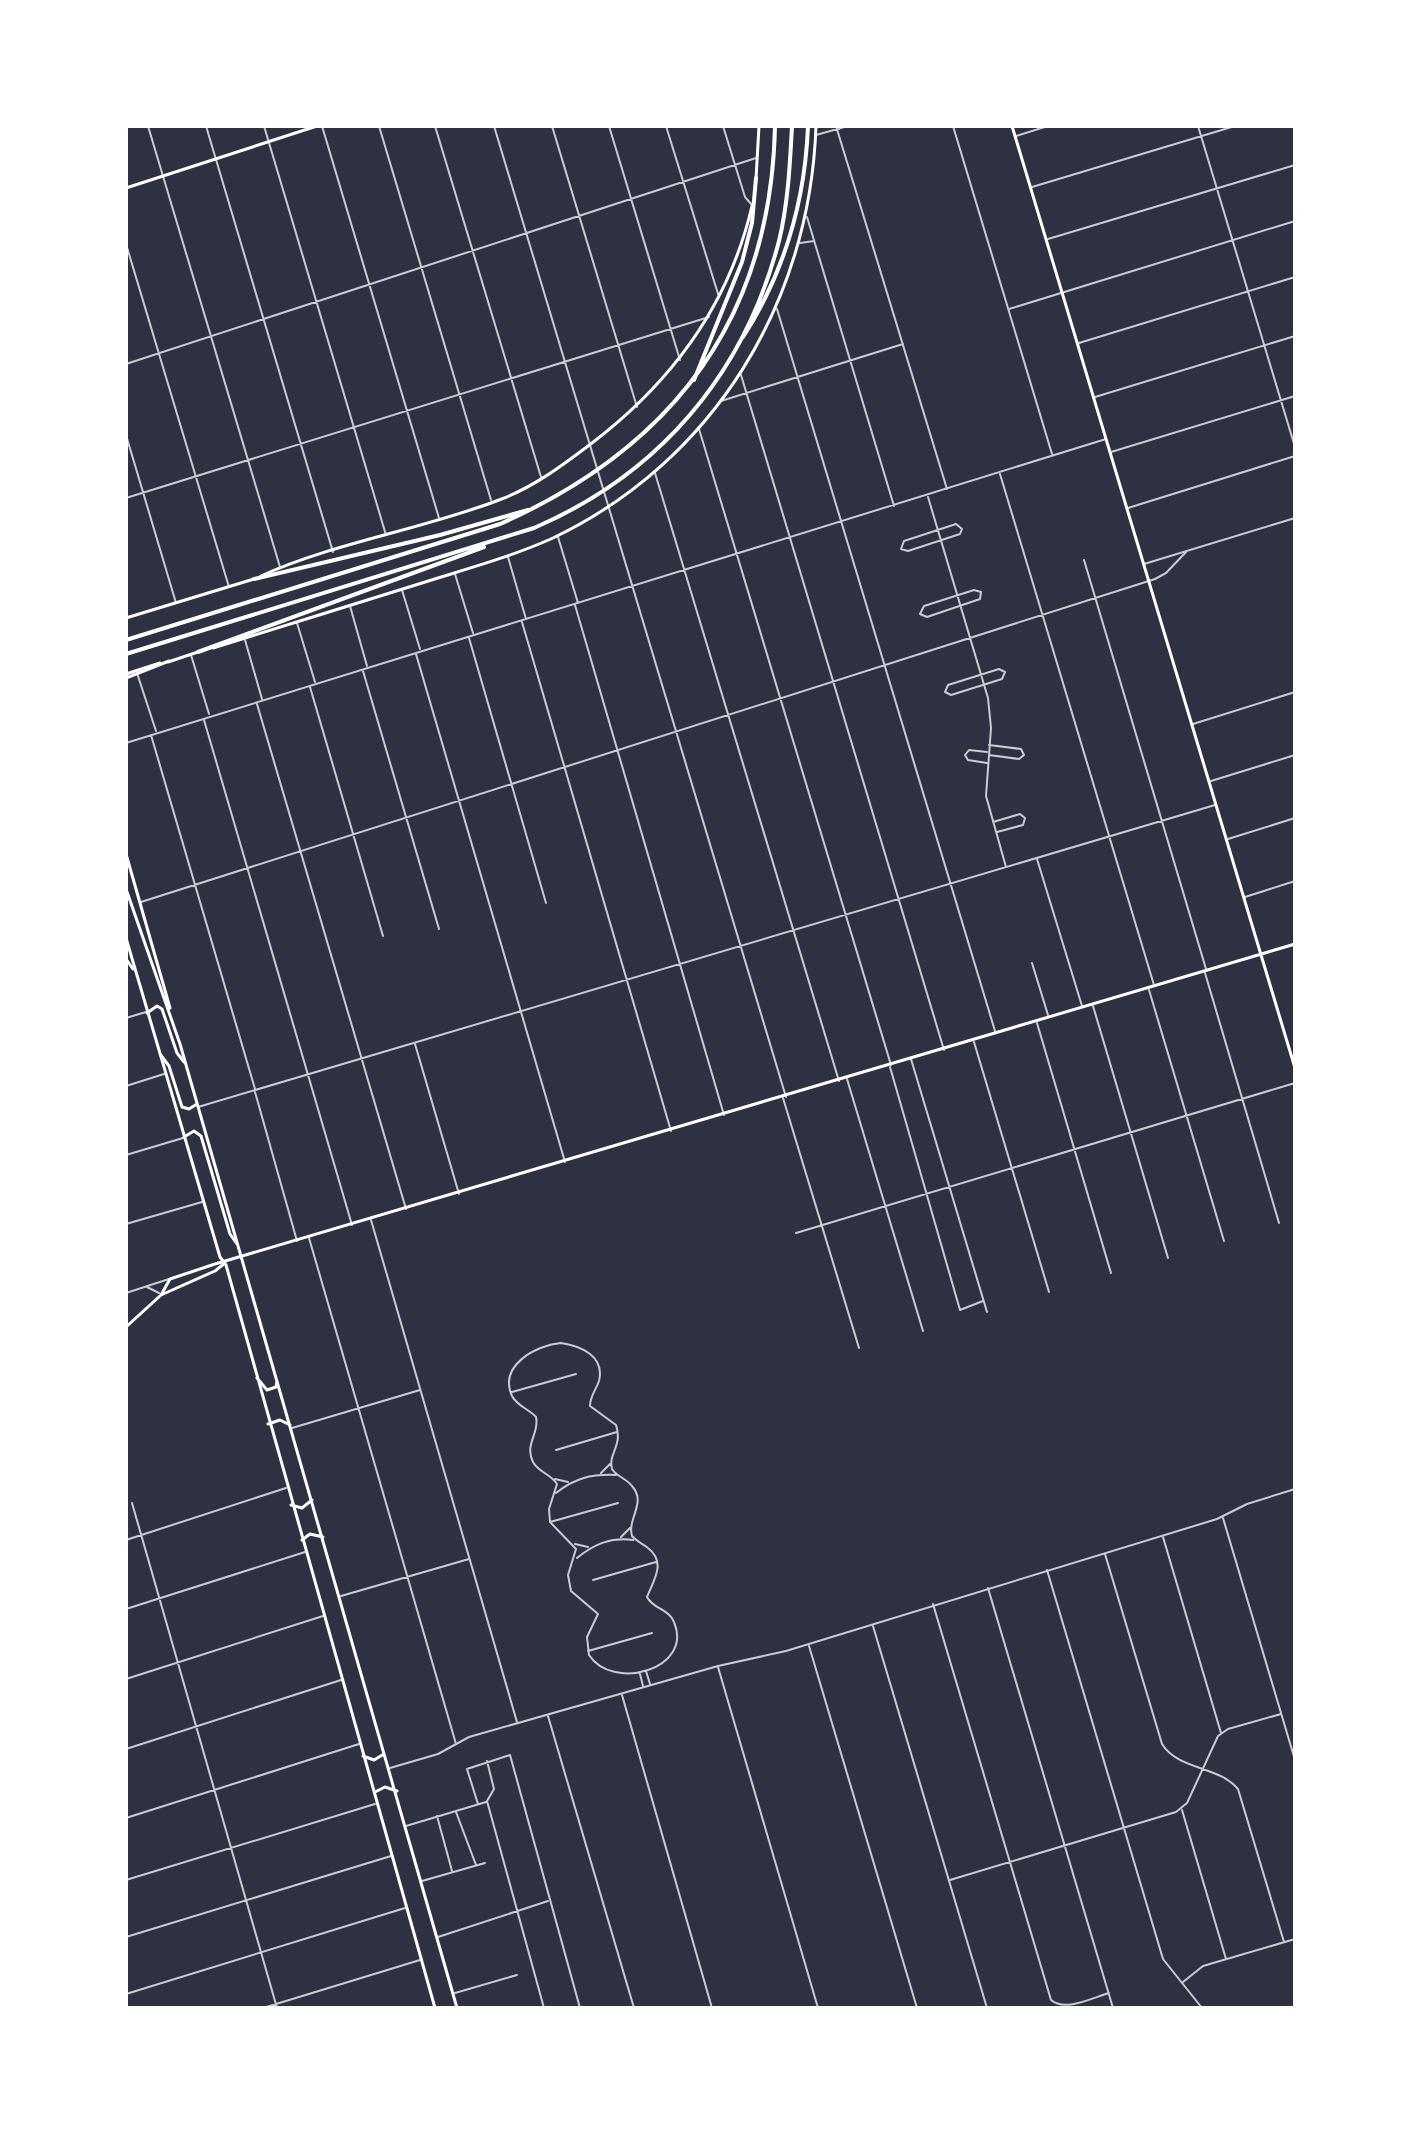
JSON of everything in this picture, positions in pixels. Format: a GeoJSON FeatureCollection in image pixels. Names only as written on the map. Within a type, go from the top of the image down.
{"type":"FeatureCollection","features":[{"type":"Feature","properties":{"kind":"highway"},"geometry":{"type":"LineString","coordinates":[[126,640],[500,524],[538,507],[627,450],[693,382],[730,325],[759,249],[770,188],[775,126]]}},
{"type":"Feature","properties":{"kind":"highway"},"geometry":{"type":"LineString","coordinates":[[734,353],[761,294],[780,238],[792,126]]}},
{"type":"Feature","properties":{"kind":"highway"},"geometry":{"type":"LineString","coordinates":[[198,652],[569,513],[639,468],[675,435],[734,353],[765,301],[785,255],[803,184],[808,126]]}},
{"type":"Feature","properties":{"kind":"highway"},"geometry":{"type":"LineString","coordinates":[[693,382],[696,367],[717,328],[742,262],[752,223],[756,178]]}},
{"type":"Feature","properties":{"kind":"highway"},"geometry":{"type":"LineString","coordinates":[[254,579],[538,507]]}},
{"type":"Feature","properties":{"kind":"highway"},"geometry":{"type":"LineString","coordinates":[[126,654],[505,538]]}},
{"type":"Feature","properties":{"kind":"main road"},"geometry":{"type":"LineString","coordinates":[[126,188],[319,126]]}},
{"type":"Feature","properties":{"kind":"main road"},"geometry":{"type":"LineString","coordinates":[[126,618],[492,503],[541,480],[590,444],[637,407],[680,360],[709,317],[734,263],[752,205],[759,126]]}},
{"type":"Feature","properties":{"kind":"main road"},"geometry":{"type":"LineString","coordinates":[[126,676],[507,556],[557,536],[609,507],[654,472],[699,429],[741,375],[777,309],[807,217],[816,126]]}},
{"type":"Feature","properties":{"kind":"main road"},"geometry":{"type":"LineString","coordinates":[[1012,126],[1295,1068]]}},
{"type":"Feature","properties":{"kind":"main road"},"geometry":{"type":"LineString","coordinates":[[126,676],[169,661]]}},
{"type":"Feature","properties":{"kind":"main road"},"geometry":{"type":"LineString","coordinates":[[126,854],[457,2008]]}},
{"type":"Feature","properties":{"kind":"main road"},"geometry":{"type":"LineString","coordinates":[[126,889],[170,1012]]}},
{"type":"Feature","properties":{"kind":"main road"},"geometry":{"type":"LineString","coordinates":[[126,938],[184,1137],[225,1263],[435,2008]]}},
{"type":"Feature","properties":{"kind":"main road"},"geometry":{"type":"LineString","coordinates":[[126,1327],[161,1295],[170,1279],[1295,944]]}},
{"type":"Feature","properties":{"kind":"main road"},"geometry":{"type":"LineString","coordinates":[[126,961],[133,969]]}},
{"type":"Feature","properties":{"kind":"main road"},"geometry":{"type":"LineString","coordinates":[[146,1012],[155,1006],[161,1007],[177,1053],[186,1065]]}},
{"type":"Feature","properties":{"kind":"main road"},"geometry":{"type":"LineString","coordinates":[[158,1051],[169,1066],[182,1107],[187,1109],[198,1105]]}},
{"type":"Feature","properties":{"kind":"main road"},"geometry":{"type":"LineString","coordinates":[[184,1137],[194,1131],[201,1136],[230,1234],[239,1247]]}},
{"type":"Feature","properties":{"kind":"main road"},"geometry":{"type":"LineString","coordinates":[[161,1295],[225,1263]]}},
{"type":"Feature","properties":{"kind":"main road"},"geometry":{"type":"LineString","coordinates":[[251,1363],[259,1383],[267,1390],[276,1387],[275,1369]]}},
{"type":"Feature","properties":{"kind":"main road"},"geometry":{"type":"LineString","coordinates":[[268,1424],[284,1421],[292,1428]]}},
{"type":"Feature","properties":{"kind":"main road"},"geometry":{"type":"LineString","coordinates":[[291,1505],[306,1507],[312,1499]]}},
{"type":"Feature","properties":{"kind":"main road"},"geometry":{"type":"LineString","coordinates":[[301,1540],[310,1534],[323,1537]]}},
{"type":"Feature","properties":{"kind":"main road"},"geometry":{"type":"LineString","coordinates":[[363,1756],[374,1760],[386,1753]]}},
{"type":"Feature","properties":{"kind":"main road"},"geometry":{"type":"LineString","coordinates":[[374,1794],[385,1787],[397,1791]]}},
{"type":"Feature","properties":{"kind":"street"},"geometry":{"type":"LineString","coordinates":[[148,126],[281,568]]}},
{"type":"Feature","properties":{"kind":"street"},"geometry":{"type":"LineString","coordinates":[[206,126],[333,552]]}},
{"type":"Feature","properties":{"kind":"street"},"geometry":{"type":"LineString","coordinates":[[264,126],[386,536]]}},
{"type":"Feature","properties":{"kind":"street"},"geometry":{"type":"LineString","coordinates":[[319,126],[439,519]]}},
{"type":"Feature","properties":{"kind":"street"},"geometry":{"type":"LineString","coordinates":[[379,126],[492,503]]}},
{"type":"Feature","properties":{"kind":"street"},"geometry":{"type":"LineString","coordinates":[[435,126],[541,480]]}},
{"type":"Feature","properties":{"kind":"street"},"geometry":{"type":"LineString","coordinates":[[494,126],[859,1348]]}},
{"type":"Feature","properties":{"kind":"street"},"geometry":{"type":"LineString","coordinates":[[552,126],[637,407]]}},
{"type":"Feature","properties":{"kind":"street"},"geometry":{"type":"LineString","coordinates":[[609,126],[680,360]]}},
{"type":"Feature","properties":{"kind":"street"},"geometry":{"type":"LineString","coordinates":[[666,126],[719,297]]}},
{"type":"Feature","properties":{"kind":"street"},"geometry":{"type":"LineString","coordinates":[[723,126],[745,197],[752,205]]}},
{"type":"Feature","properties":{"kind":"street"},"geometry":{"type":"LineString","coordinates":[[816,135],[848,126]]}},
{"type":"Feature","properties":{"kind":"street"},"geometry":{"type":"LineString","coordinates":[[953,126],[1052,456]]}},
{"type":"Feature","properties":{"kind":"street"},"geometry":{"type":"LineString","coordinates":[[1015,136],[1048,126]]}},
{"type":"Feature","properties":{"kind":"street"},"geometry":{"type":"LineString","coordinates":[[1198,126],[1295,447]]}},
{"type":"Feature","properties":{"kind":"street"},"geometry":{"type":"LineString","coordinates":[[1031,188],[1235,126]]}},
{"type":"Feature","properties":{"kind":"street"},"geometry":{"type":"LineString","coordinates":[[838,127],[947,490]]}},
{"type":"Feature","properties":{"kind":"street"},"geometry":{"type":"LineString","coordinates":[[126,364],[758,157]]}},
{"type":"Feature","properties":{"kind":"street"},"geometry":{"type":"LineString","coordinates":[[1047,240],[1295,165]]}},
{"type":"Feature","properties":{"kind":"street"},"geometry":{"type":"LineString","coordinates":[[807,217],[894,507]]}},
{"type":"Feature","properties":{"kind":"street"},"geometry":{"type":"LineString","coordinates":[[1008,309],[1295,221]]}},
{"type":"Feature","properties":{"kind":"street"},"geometry":{"type":"LineString","coordinates":[[800,243],[815,241]]}},
{"type":"Feature","properties":{"kind":"street"},"geometry":{"type":"LineString","coordinates":[[126,244],[229,587]]}},
{"type":"Feature","properties":{"kind":"street"},"geometry":{"type":"LineString","coordinates":[[1077,344],[1295,277]]}},
{"type":"Feature","properties":{"kind":"street"},"geometry":{"type":"LineString","coordinates":[[777,309],[996,1034]]}},
{"type":"Feature","properties":{"kind":"street"},"geometry":{"type":"LineString","coordinates":[[126,498],[709,317]]}},
{"type":"Feature","properties":{"kind":"street"},"geometry":{"type":"LineString","coordinates":[[1094,397],[1295,336]]}},
{"type":"Feature","properties":{"kind":"street"},"geometry":{"type":"LineString","coordinates":[[721,401],[903,344]]}},
{"type":"Feature","properties":{"kind":"street"},"geometry":{"type":"LineString","coordinates":[[741,375],[944,1050]]}},
{"type":"Feature","properties":{"kind":"street"},"geometry":{"type":"LineString","coordinates":[[1110,453],[1295,396]]}},
{"type":"Feature","properties":{"kind":"street"},"geometry":{"type":"LineString","coordinates":[[699,429],[846,915],[960,1310],[983,1301]]}},
{"type":"Feature","properties":{"kind":"street"},"geometry":{"type":"LineString","coordinates":[[126,435],[176,603]]}},
{"type":"Feature","properties":{"kind":"street"},"geometry":{"type":"LineString","coordinates":[[126,743],[841,520],[854,520],[1106,439]]}},
{"type":"Feature","properties":{"kind":"street"},"geometry":{"type":"LineString","coordinates":[[1127,508],[1295,456]]}},
{"type":"Feature","properties":{"kind":"street"},"geometry":{"type":"LineString","coordinates":[[654,472],[839,1081]]}},
{"type":"Feature","properties":{"kind":"street"},"geometry":{"type":"LineString","coordinates":[[1000,473],[1154,987]]}},
{"type":"Feature","properties":{"kind":"street"},"geometry":{"type":"LineString","coordinates":[[927,496],[984,685],[991,720],[986,796],[1006,867]]}},
{"type":"Feature","properties":{"kind":"street"},"geometry":{"type":"LineString","coordinates":[[1144,564],[1295,518]]}},
{"type":"Feature","properties":{"kind":"street"},"geometry":{"type":"LineString","coordinates":[[956,524],[962,529],[960,534],[941,540],[906,552],[900,546],[904,541],[956,524]]}},
{"type":"Feature","properties":{"kind":"street"},"geometry":{"type":"LineString","coordinates":[[557,536],[724,1115]]}},
{"type":"Feature","properties":{"kind":"street"},"geometry":{"type":"LineString","coordinates":[[141,902],[1149,581],[1166,573],[1186,552]]}},
{"type":"Feature","properties":{"kind":"street"},"geometry":{"type":"LineString","coordinates":[[507,556],[526,619]]}},
{"type":"Feature","properties":{"kind":"street"},"geometry":{"type":"LineString","coordinates":[[1084,560],[1279,1223]]}},
{"type":"Feature","properties":{"kind":"street"},"geometry":{"type":"LineString","coordinates":[[455,573],[473,635]]}},
{"type":"Feature","properties":{"kind":"street"},"geometry":{"type":"LineString","coordinates":[[402,589],[421,651]]}},
{"type":"Feature","properties":{"kind":"street"},"geometry":{"type":"LineString","coordinates":[[974,590],[981,592],[980,599],[960,606],[927,617],[920,614],[924,606],[974,590]]}},
{"type":"Feature","properties":{"kind":"street"},"geometry":{"type":"LineString","coordinates":[[349,605],[368,668]]}},
{"type":"Feature","properties":{"kind":"street"},"geometry":{"type":"LineString","coordinates":[[521,621],[671,1131]]}},
{"type":"Feature","properties":{"kind":"street"},"geometry":{"type":"LineString","coordinates":[[297,622],[315,684]]}},
{"type":"Feature","properties":{"kind":"street"},"geometry":{"type":"LineString","coordinates":[[468,637],[546,903]]}},
{"type":"Feature","properties":{"kind":"street"},"geometry":{"type":"LineString","coordinates":[[244,639],[262,701]]}},
{"type":"Feature","properties":{"kind":"street"},"geometry":{"type":"LineString","coordinates":[[415,653],[565,1162]]}},
{"type":"Feature","properties":{"kind":"street"},"geometry":{"type":"LineString","coordinates":[[191,654],[210,717]]}},
{"type":"Feature","properties":{"kind":"street"},"geometry":{"type":"LineString","coordinates":[[999,669],[1005,672],[1002,679],[984,685],[951,695],[945,692],[948,685],[981,674],[999,669]]}},
{"type":"Feature","properties":{"kind":"street"},"geometry":{"type":"LineString","coordinates":[[363,670],[439,929]]}},
{"type":"Feature","properties":{"kind":"street"},"geometry":{"type":"LineString","coordinates":[[132,672],[139,674],[157,733]]}},
{"type":"Feature","properties":{"kind":"street"},"geometry":{"type":"LineString","coordinates":[[309,686],[383,936]]}},
{"type":"Feature","properties":{"kind":"street"},"geometry":{"type":"LineString","coordinates":[[1192,724],[1295,692]]}},
{"type":"Feature","properties":{"kind":"street"},"geometry":{"type":"LineString","coordinates":[[257,702],[406,1209]]}},
{"type":"Feature","properties":{"kind":"street"},"geometry":{"type":"LineString","coordinates":[[204,719],[352,1225]]}},
{"type":"Feature","properties":{"kind":"street"},"geometry":{"type":"LineString","coordinates":[[151,735],[297,1241]]}},
{"type":"Feature","properties":{"kind":"street"},"geometry":{"type":"LineString","coordinates":[[987,763],[968,760],[965,755],[969,750],[1019,759],[1024,755],[1019,748],[989,745]]}},
{"type":"Feature","properties":{"kind":"street"},"geometry":{"type":"LineString","coordinates":[[1209,782],[1295,755]]}},
{"type":"Feature","properties":{"kind":"street"},"geometry":{"type":"LineString","coordinates":[[198,1105],[1216,805]]}},
{"type":"Feature","properties":{"kind":"street"},"geometry":{"type":"LineString","coordinates":[[993,822],[1020,814],[1025,818],[1023,825],[996,833]]}},
{"type":"Feature","properties":{"kind":"street"},"geometry":{"type":"LineString","coordinates":[[1227,839],[1295,818]]}},
{"type":"Feature","properties":{"kind":"street"},"geometry":{"type":"LineString","coordinates":[[1037,858],[1082,1008]]}},
{"type":"Feature","properties":{"kind":"street"},"geometry":{"type":"LineString","coordinates":[[1244,897],[1295,881]]}},
{"type":"Feature","properties":{"kind":"street"},"geometry":{"type":"LineString","coordinates":[[1032,963],[1049,1018]]}},
{"type":"Feature","properties":{"kind":"street"},"geometry":{"type":"LineString","coordinates":[[1149,988],[1224,1241]]}},
{"type":"Feature","properties":{"kind":"street"},"geometry":{"type":"LineString","coordinates":[[1093,1005],[1168,1258]]}},
{"type":"Feature","properties":{"kind":"street"},"geometry":{"type":"LineString","coordinates":[[126,1018],[146,1012]]}},
{"type":"Feature","properties":{"kind":"street"},"geometry":{"type":"LineString","coordinates":[[1037,1022],[1111,1273]]}},
{"type":"Feature","properties":{"kind":"street"},"geometry":{"type":"LineString","coordinates":[[974,1041],[1049,1292]]}},
{"type":"Feature","properties":{"kind":"street"},"geometry":{"type":"LineString","coordinates":[[415,1043],[459,1194]]}},
{"type":"Feature","properties":{"kind":"street"},"geometry":{"type":"LineString","coordinates":[[911,1059],[987,1312]]}},
{"type":"Feature","properties":{"kind":"street"},"geometry":{"type":"LineString","coordinates":[[126,1086],[165,1074]]}},
{"type":"Feature","properties":{"kind":"street"},"geometry":{"type":"LineString","coordinates":[[847,1079],[923,1331]]}},
{"type":"Feature","properties":{"kind":"street"},"geometry":{"type":"LineString","coordinates":[[796,1233],[1295,1083]]}},
{"type":"Feature","properties":{"kind":"street"},"geometry":{"type":"LineString","coordinates":[[126,1155],[184,1137]]}},
{"type":"Feature","properties":{"kind":"street"},"geometry":{"type":"LineString","coordinates":[[126,1224],[204,1202]]}},
{"type":"Feature","properties":{"kind":"street"},"geometry":{"type":"LineString","coordinates":[[371,1220],[518,1723]]}},
{"type":"Feature","properties":{"kind":"street"},"geometry":{"type":"LineString","coordinates":[[309,1238],[456,1744]]}},
{"type":"Feature","properties":{"kind":"street"},"geometry":{"type":"LineString","coordinates":[[126,1293],[170,1279]]}},
{"type":"Feature","properties":{"kind":"street"},"geometry":{"type":"LineString","coordinates":[[146,1287],[161,1295]]}},
{"type":"Feature","properties":{"kind":"street"},"geometry":{"type":"LineString","coordinates":[[568,1482],[554,1479],[535,1465],[529,1451],[538,1427],[536,1417],[520,1405],[511,1392],[511,1377],[516,1366],[543,1346],[561,1343],[579,1346],[593,1356],[600,1376],[590,1406],[614,1421],[619,1442],[610,1464],[600,1473]]}},
{"type":"Feature","properties":{"kind":"street"},"geometry":{"type":"LineString","coordinates":[[511,1392],[576,1374]]}},
{"type":"Feature","properties":{"kind":"street"},"geometry":{"type":"LineString","coordinates":[[292,1428],[420,1390]]}},
{"type":"Feature","properties":{"kind":"street"},"geometry":{"type":"LineString","coordinates":[[556,1450],[618,1431]]}},
{"type":"Feature","properties":{"kind":"street"},"geometry":{"type":"LineString","coordinates":[[610,1464],[616,1475],[636,1490],[639,1505],[630,1527],[621,1537]]}},
{"type":"Feature","properties":{"kind":"street"},"geometry":{"type":"LineString","coordinates":[[574,1560],[589,1547],[621,1537],[650,1549],[657,1562],[657,1576],[647,1597],[671,1616],[676,1640],[667,1657],[639,1673],[604,1670],[591,1659],[587,1637],[598,1614],[571,1591],[568,1575],[576,1549],[558,1534],[550,1522],[555,1494],[568,1482],[600,1473],[616,1475]]}},
{"type":"Feature","properties":{"kind":"street"},"geometry":{"type":"LineString","coordinates":[[554,1479],[555,1494]]}},
{"type":"Feature","properties":{"kind":"street"},"geometry":{"type":"LineString","coordinates":[[126,1540],[286,1488]]}},
{"type":"Feature","properties":{"kind":"street"},"geometry":{"type":"LineString","coordinates":[[390,1768],[438,1754],[456,1744],[518,1723],[643,1686],[809,1645],[933,1604],[1222,1517],[1252,1502],[1295,1489]]}},
{"type":"Feature","properties":{"kind":"street"},"geometry":{"type":"LineString","coordinates":[[132,1503],[276,2006]]}},
{"type":"Feature","properties":{"kind":"street"},"geometry":{"type":"LineString","coordinates":[[550,1522],[618,1503]]}},
{"type":"Feature","properties":{"kind":"street"},"geometry":{"type":"LineString","coordinates":[[1222,1517],[1295,1760]]}},
{"type":"Feature","properties":{"kind":"street"},"geometry":{"type":"LineString","coordinates":[[630,1527],[634,1540]]}},
{"type":"Feature","properties":{"kind":"street"},"geometry":{"type":"LineString","coordinates":[[1162,1535],[1221,1733]]}},
{"type":"Feature","properties":{"kind":"street"},"geometry":{"type":"LineString","coordinates":[[571,1543],[589,1547]]}},
{"type":"Feature","properties":{"kind":"street"},"geometry":{"type":"LineString","coordinates":[[126,1609],[305,1552]]}},
{"type":"Feature","properties":{"kind":"street"},"geometry":{"type":"LineString","coordinates":[[1105,1553],[1162,1744],[1173,1756],[1229,1781],[1238,1789],[1284,1942]]}},
{"type":"Feature","properties":{"kind":"street"},"geometry":{"type":"LineString","coordinates":[[341,1596],[469,1559]]}},
{"type":"Feature","properties":{"kind":"street"},"geometry":{"type":"LineString","coordinates":[[593,1580],[657,1562]]}},
{"type":"Feature","properties":{"kind":"street"},"geometry":{"type":"LineString","coordinates":[[1047,1570],[1163,1959],[1202,2008]]}},
{"type":"Feature","properties":{"kind":"street"},"geometry":{"type":"LineString","coordinates":[[988,1588],[1113,2008]]}},
{"type":"Feature","properties":{"kind":"street"},"geometry":{"type":"LineString","coordinates":[[933,1604],[1051,2000],[1059,2006],[1109,1993]]}},
{"type":"Feature","properties":{"kind":"street"},"geometry":{"type":"LineString","coordinates":[[126,1679],[323,1616]]}},
{"type":"Feature","properties":{"kind":"street"},"geometry":{"type":"LineString","coordinates":[[873,1625],[987,2008]]}},
{"type":"Feature","properties":{"kind":"street"},"geometry":{"type":"LineString","coordinates":[[588,1651],[652,1633]]}},
{"type":"Feature","properties":{"kind":"street"},"geometry":{"type":"LineString","coordinates":[[809,1645],[917,2008]]}},
{"type":"Feature","properties":{"kind":"street"},"geometry":{"type":"LineString","coordinates":[[718,1666],[818,2008]]}},
{"type":"Feature","properties":{"kind":"street"},"geometry":{"type":"LineString","coordinates":[[646,1671],[650,1684]]}},
{"type":"Feature","properties":{"kind":"street"},"geometry":{"type":"LineString","coordinates":[[639,1673],[643,1686]]}},
{"type":"Feature","properties":{"kind":"street"},"geometry":{"type":"LineString","coordinates":[[126,1749],[341,1680]]}},
{"type":"Feature","properties":{"kind":"street"},"geometry":{"type":"LineString","coordinates":[[621,1694],[712,2008]]}},
{"type":"Feature","properties":{"kind":"street"},"geometry":{"type":"LineString","coordinates":[[1226,1959],[1181,1809],[1221,1733],[1281,1714]]}},
{"type":"Feature","properties":{"kind":"street"},"geometry":{"type":"LineString","coordinates":[[548,1715],[634,2008]]}},
{"type":"Feature","properties":{"kind":"street"},"geometry":{"type":"LineString","coordinates":[[126,1818],[359,1744]]}},
{"type":"Feature","properties":{"kind":"street"},"geometry":{"type":"LineString","coordinates":[[478,1804],[467,1769],[510,1755],[580,2008]]}},
{"type":"Feature","properties":{"kind":"street"},"geometry":{"type":"LineString","coordinates":[[406,1826],[487,1801],[494,1789],[487,1761]]}},
{"type":"Feature","properties":{"kind":"street"},"geometry":{"type":"LineString","coordinates":[[487,1801],[544,2008]]}},
{"type":"Feature","properties":{"kind":"street"},"geometry":{"type":"LineString","coordinates":[[126,1880],[377,1804]]}},
{"type":"Feature","properties":{"kind":"street"},"geometry":{"type":"LineString","coordinates":[[949,1881],[1181,1809]]}},
{"type":"Feature","properties":{"kind":"street"},"geometry":{"type":"LineString","coordinates":[[456,1811],[463,1838],[470,1843],[477,1865]]}},
{"type":"Feature","properties":{"kind":"street"},"geometry":{"type":"LineString","coordinates":[[437,1816],[453,1872]]}},
{"type":"Feature","properties":{"kind":"street"},"geometry":{"type":"LineString","coordinates":[[126,1937],[391,1856]]}},
{"type":"Feature","properties":{"kind":"street"},"geometry":{"type":"LineString","coordinates":[[422,1881],[485,1863]]}},
{"type":"Feature","properties":{"kind":"street"},"geometry":{"type":"LineString","coordinates":[[438,1937],[549,1901]]}},
{"type":"Feature","properties":{"kind":"street"},"geometry":{"type":"LineString","coordinates":[[126,1994],[406,1908]]}},
{"type":"Feature","properties":{"kind":"street"},"geometry":{"type":"LineString","coordinates":[[1182,1983],[1198,1969],[1295,1939]]}},
{"type":"Feature","properties":{"kind":"street"},"geometry":{"type":"LineString","coordinates":[[263,2008],[420,1960]]}},
{"type":"Feature","properties":{"kind":"street"},"geometry":{"type":"LineString","coordinates":[[453,1993],[517,1975]]}}]}
